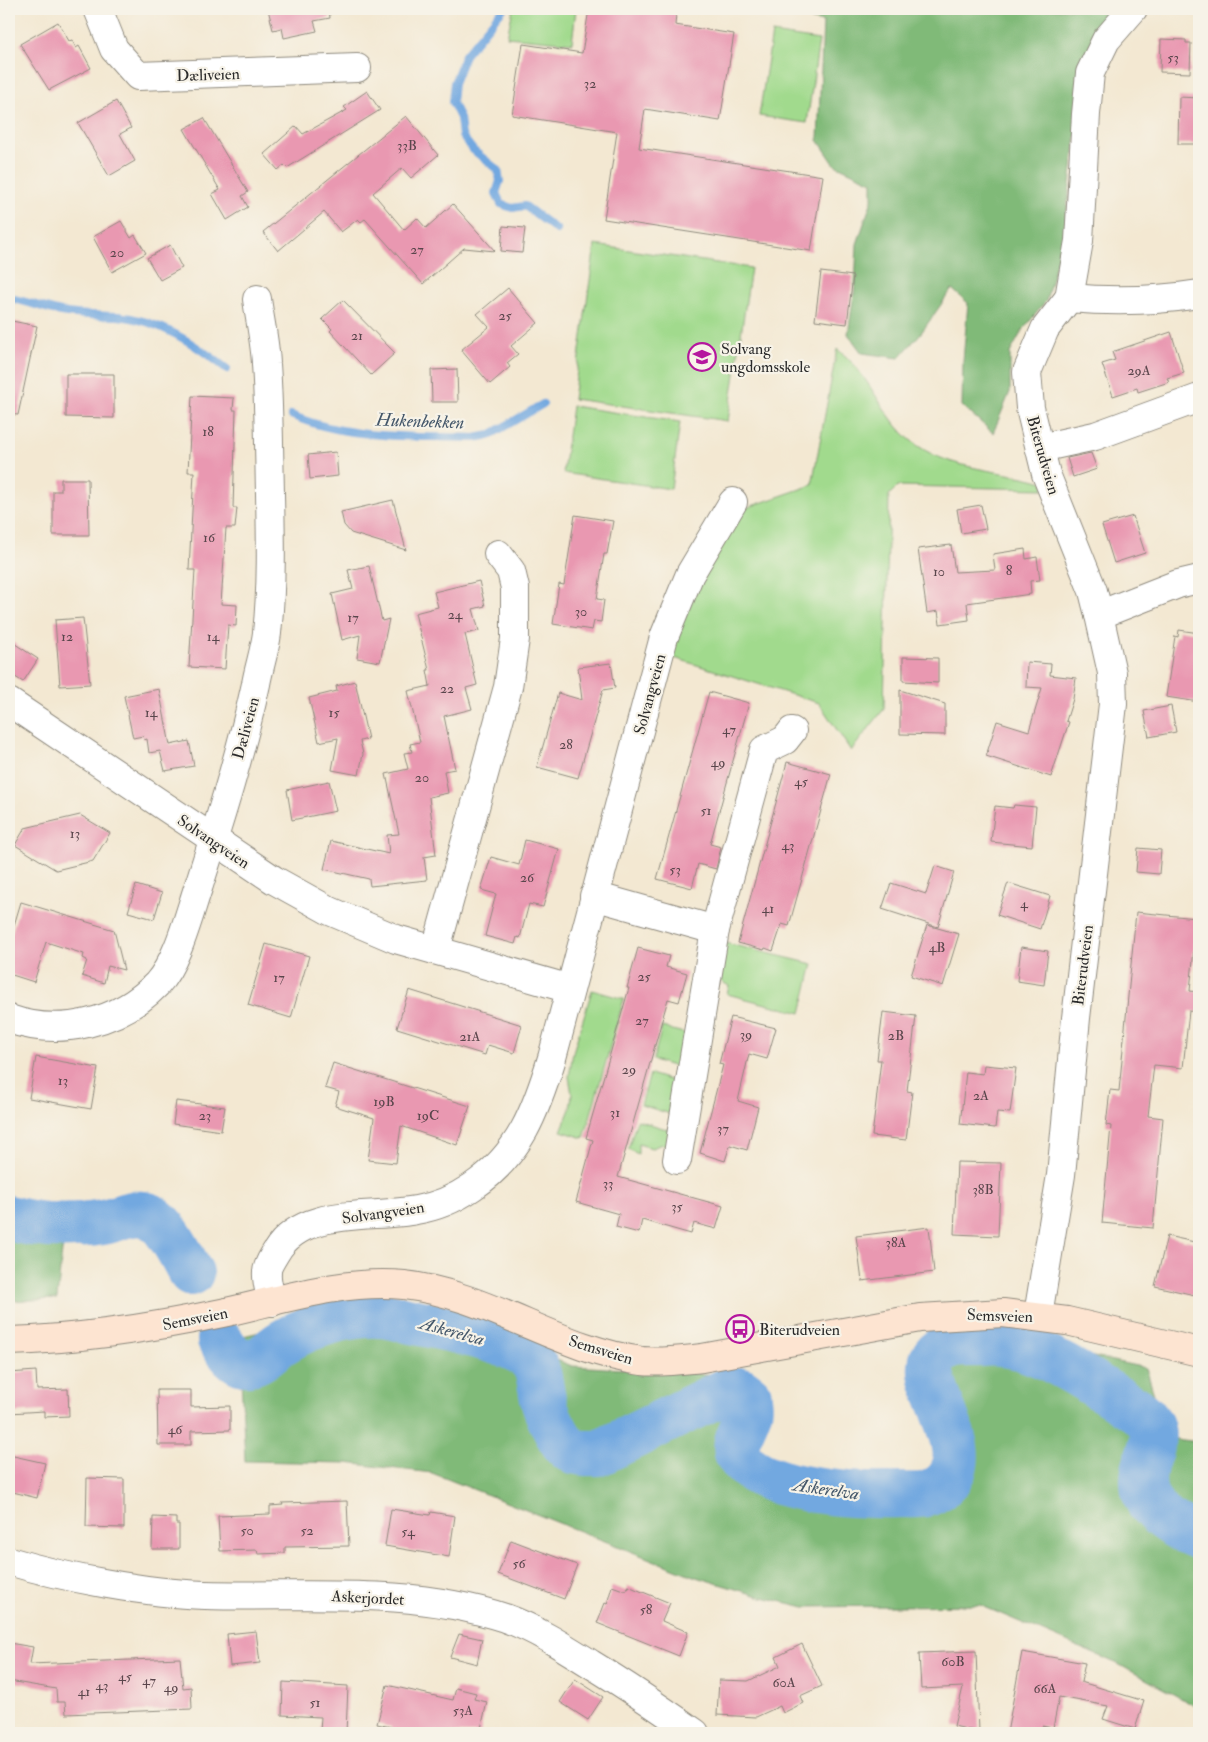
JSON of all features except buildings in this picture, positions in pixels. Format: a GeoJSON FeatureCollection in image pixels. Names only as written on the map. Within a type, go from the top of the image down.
{"type":"FeatureCollection","features":[{"type":"Feature","properties":{"kind":"main road","name":"Semsveien"},"geometry":{"type":"LineString","coordinates":[[9,1341],[50,1340],[139,1330],[358,1285],[405,1286],[439,1293],[500,1311],[616,1356],[643,1361],[670,1362],[920,1318],[994,1313],[1038,1315],[1199,1352]]}},
{"type":"Feature","properties":{"kind":"street","name":"Dæliveien"},"geometry":{"type":"LineString","coordinates":[[98,9],[114,49],[138,76],[357,68]]}},
{"type":"Feature","properties":{"kind":"street","name":"Biterudveien"},"geometry":{"type":"LineString","coordinates":[[1038,1315],[1061,1175],[1076,1018],[1110,746],[1113,704],[1112,673],[1100,615],[1046,474],[1030,408],[1027,372],[1045,329],[1069,298],[1079,240],[1090,74],[1106,40],[1133,9]]}},
{"type":"Feature","properties":{"kind":"street"},"geometry":{"type":"LineString","coordinates":[[1069,298],[1165,300],[1199,294]]}},
{"type":"Feature","properties":{"kind":"street","name":"Dæliveien"},"geometry":{"type":"LineString","coordinates":[[9,1019],[43,1026],[74,1025],[102,1020],[121,1012],[138,1002],[158,982],[170,963],[185,928],[213,840],[248,718],[267,634],[271,564],[269,448],[266,363],[257,299]]}},
{"type":"Feature","properties":{"kind":"street"},"geometry":{"type":"LineString","coordinates":[[1040,448],[1096,436],[1199,398]]}},
{"type":"Feature","properties":{"kind":"street","name":"Solvangveien"},"geometry":{"type":"LineString","coordinates":[[272,1302],[266,1272],[272,1258],[286,1240],[307,1224],[329,1219],[386,1215],[418,1210],[445,1201],[472,1188],[492,1172],[513,1149],[528,1126],[550,1066],[664,637],[690,574],[733,502]]}},
{"type":"Feature","properties":{"kind":"street"},"geometry":{"type":"LineString","coordinates":[[436,950],[508,687],[515,640],[516,588],[511,571],[498,554]]}},
{"type":"Feature","properties":{"kind":"street"},"geometry":{"type":"LineString","coordinates":[[1100,615],[1178,584],[1199,579]]}},
{"type":"Feature","properties":{"kind":"street","name":"Solvangveien"},"geometry":{"type":"LineString","coordinates":[[9,702],[274,880],[330,911],[396,938],[570,989]]}},
{"type":"Feature","properties":{"kind":"street"},"geometry":{"type":"LineString","coordinates":[[677,1160],[700,1030],[714,930],[764,750],[784,740],[792,731]]}},
{"type":"Feature","properties":{"kind":"street"},"geometry":{"type":"LineString","coordinates":[[594,896],[714,930]]}},
{"type":"Feature","properties":{"kind":"street","name":"Askerjordet"},"geometry":{"type":"LineString","coordinates":[[9,1561],[122,1585],[203,1595],[369,1594],[423,1600],[505,1618],[554,1640],[695,1733]]}},
{"type":"Feature","properties":{"kind":"green space"},"geometry":{"type":"Polygon","coordinates":[[[513,9],[576,9],[572,43],[507,37],[513,9]]]}},
{"type":"Feature","properties":{"kind":"green space"},"geometry":{"type":"Polygon","coordinates":[[[762,9],[1111,9],[1084,72],[1064,233],[1046,301],[1022,331],[1010,353],[1010,392],[993,433],[962,406],[963,361],[968,303],[952,289],[921,333],[899,358],[862,353],[848,334],[855,287],[857,244],[872,200],[872,182],[835,165],[818,140],[823,22],[762,9]]]}},
{"type":"Feature","properties":{"kind":"green space"},"geometry":{"type":"Polygon","coordinates":[[[772,33],[819,40],[807,123],[759,116],[772,33]]]}},
{"type":"Feature","properties":{"kind":"green space"},"geometry":{"type":"Polygon","coordinates":[[[595,245],[751,268],[728,421],[573,399],[595,245]]]}},
{"type":"Feature","properties":{"kind":"green space"},"geometry":{"type":"Polygon","coordinates":[[[837,349],[856,367],[894,423],[917,445],[933,455],[951,462],[1043,482],[1044,489],[898,486],[889,495],[884,709],[851,751],[819,703],[668,656],[686,598],[743,509],[812,485],[837,349]]]}},
{"type":"Feature","properties":{"kind":"green space"},"geometry":{"type":"Polygon","coordinates":[[[572,406],[680,422],[671,489],[563,473],[572,406]]]}},
{"type":"Feature","properties":{"kind":"green space"},"geometry":{"type":"Polygon","coordinates":[[[725,943],[813,964],[801,1013],[727,994],[729,986],[719,980],[725,943]]]}},
{"type":"Feature","properties":{"kind":"green space"},"geometry":{"type":"Polygon","coordinates":[[[592,990],[624,999],[584,1138],[561,1131],[570,1109],[572,1094],[569,1077],[573,1052],[592,990]]]}},
{"type":"Feature","properties":{"kind":"green space"},"geometry":{"type":"Polygon","coordinates":[[[662,1027],[687,1034],[686,1070],[653,1060],[662,1027]]]}},
{"type":"Feature","properties":{"kind":"green space"},"geometry":{"type":"Polygon","coordinates":[[[650,1074],[679,1083],[677,1116],[641,1105],[650,1074]]]}},
{"type":"Feature","properties":{"kind":"green space"},"geometry":{"type":"Polygon","coordinates":[[[637,1120],[676,1132],[672,1140],[666,1145],[662,1144],[652,1148],[638,1144],[638,1154],[628,1149],[637,1120]]]}},
{"type":"Feature","properties":{"kind":"green space"},"geometry":{"type":"Polygon","coordinates":[[[9,1218],[64,1231],[57,1299],[9,1301],[9,1218]]]}},
{"type":"Feature","properties":{"kind":"green space"},"geometry":{"type":"Polygon","coordinates":[[[363,1307],[456,1320],[572,1366],[737,1376],[747,1391],[750,1404],[736,1442],[736,1449],[739,1457],[750,1469],[789,1485],[813,1490],[862,1495],[924,1495],[935,1491],[949,1477],[953,1469],[955,1454],[949,1425],[932,1383],[931,1368],[934,1354],[1037,1345],[1146,1368],[1167,1438],[1199,1442],[1199,1708],[1118,1664],[980,1605],[805,1607],[762,1597],[696,1577],[432,1473],[346,1463],[245,1461],[239,1337],[363,1307]]]}},
{"type":"Feature","properties":{"kind":"waterway","name":"Hukenbekken"},"geometry":{"type":"LineString","coordinates":[[503,9],[465,55],[454,83],[452,102],[460,118],[462,136],[473,150],[498,170],[500,181],[496,193],[501,204],[512,208],[525,206],[557,230]]}},
{"type":"Feature","properties":{"kind":"waterway","name":"Hukenbekken"},"geometry":{"type":"LineString","coordinates":[[9,298],[68,313],[118,316],[148,322],[190,342],[227,369]]}},
{"type":"Feature","properties":{"kind":"waterway","name":"Hukenbekken"},"geometry":{"type":"LineString","coordinates":[[291,415],[335,429],[358,433],[475,438],[490,435],[543,404]]}},
{"type":"Feature","properties":{"kind":"waterway","name":"Askerelva"},"geometry":{"type":"LineString","coordinates":[[9,1218],[44,1225],[80,1225],[103,1222],[131,1214],[148,1215],[155,1219],[167,1232],[191,1273]]}},
{"type":"Feature","properties":{"kind":"waterway","name":"Askerelva"},"geometry":{"type":"LineString","coordinates":[[220,1340],[236,1360],[250,1363],[260,1359],[295,1335],[309,1329],[339,1319],[370,1315],[385,1315],[488,1339],[521,1352],[531,1360],[538,1373],[543,1399],[553,1426],[565,1446],[576,1452],[584,1453],[599,1453],[728,1390],[741,1390],[749,1396],[750,1408],[736,1446],[739,1457],[751,1469],[768,1478],[790,1485],[814,1490],[862,1495],[923,1495],[943,1485],[954,1469],[955,1450],[951,1430],[931,1372],[933,1358],[948,1346],[993,1343],[1014,1346],[1033,1352],[1065,1367],[1141,1413],[1148,1420],[1153,1434],[1143,1480],[1149,1503],[1165,1519],[1199,1537]]}},
{"type":"Feature","properties":{"kind":"place","name":"Solvang ungdomsskole"},"geometry":{"type":"Point","coordinates":[702,357]}},
{"type":"Feature","properties":{"kind":"place","name":"Biterudveien"},"geometry":{"type":"Point","coordinates":[740,1329]}}]}
